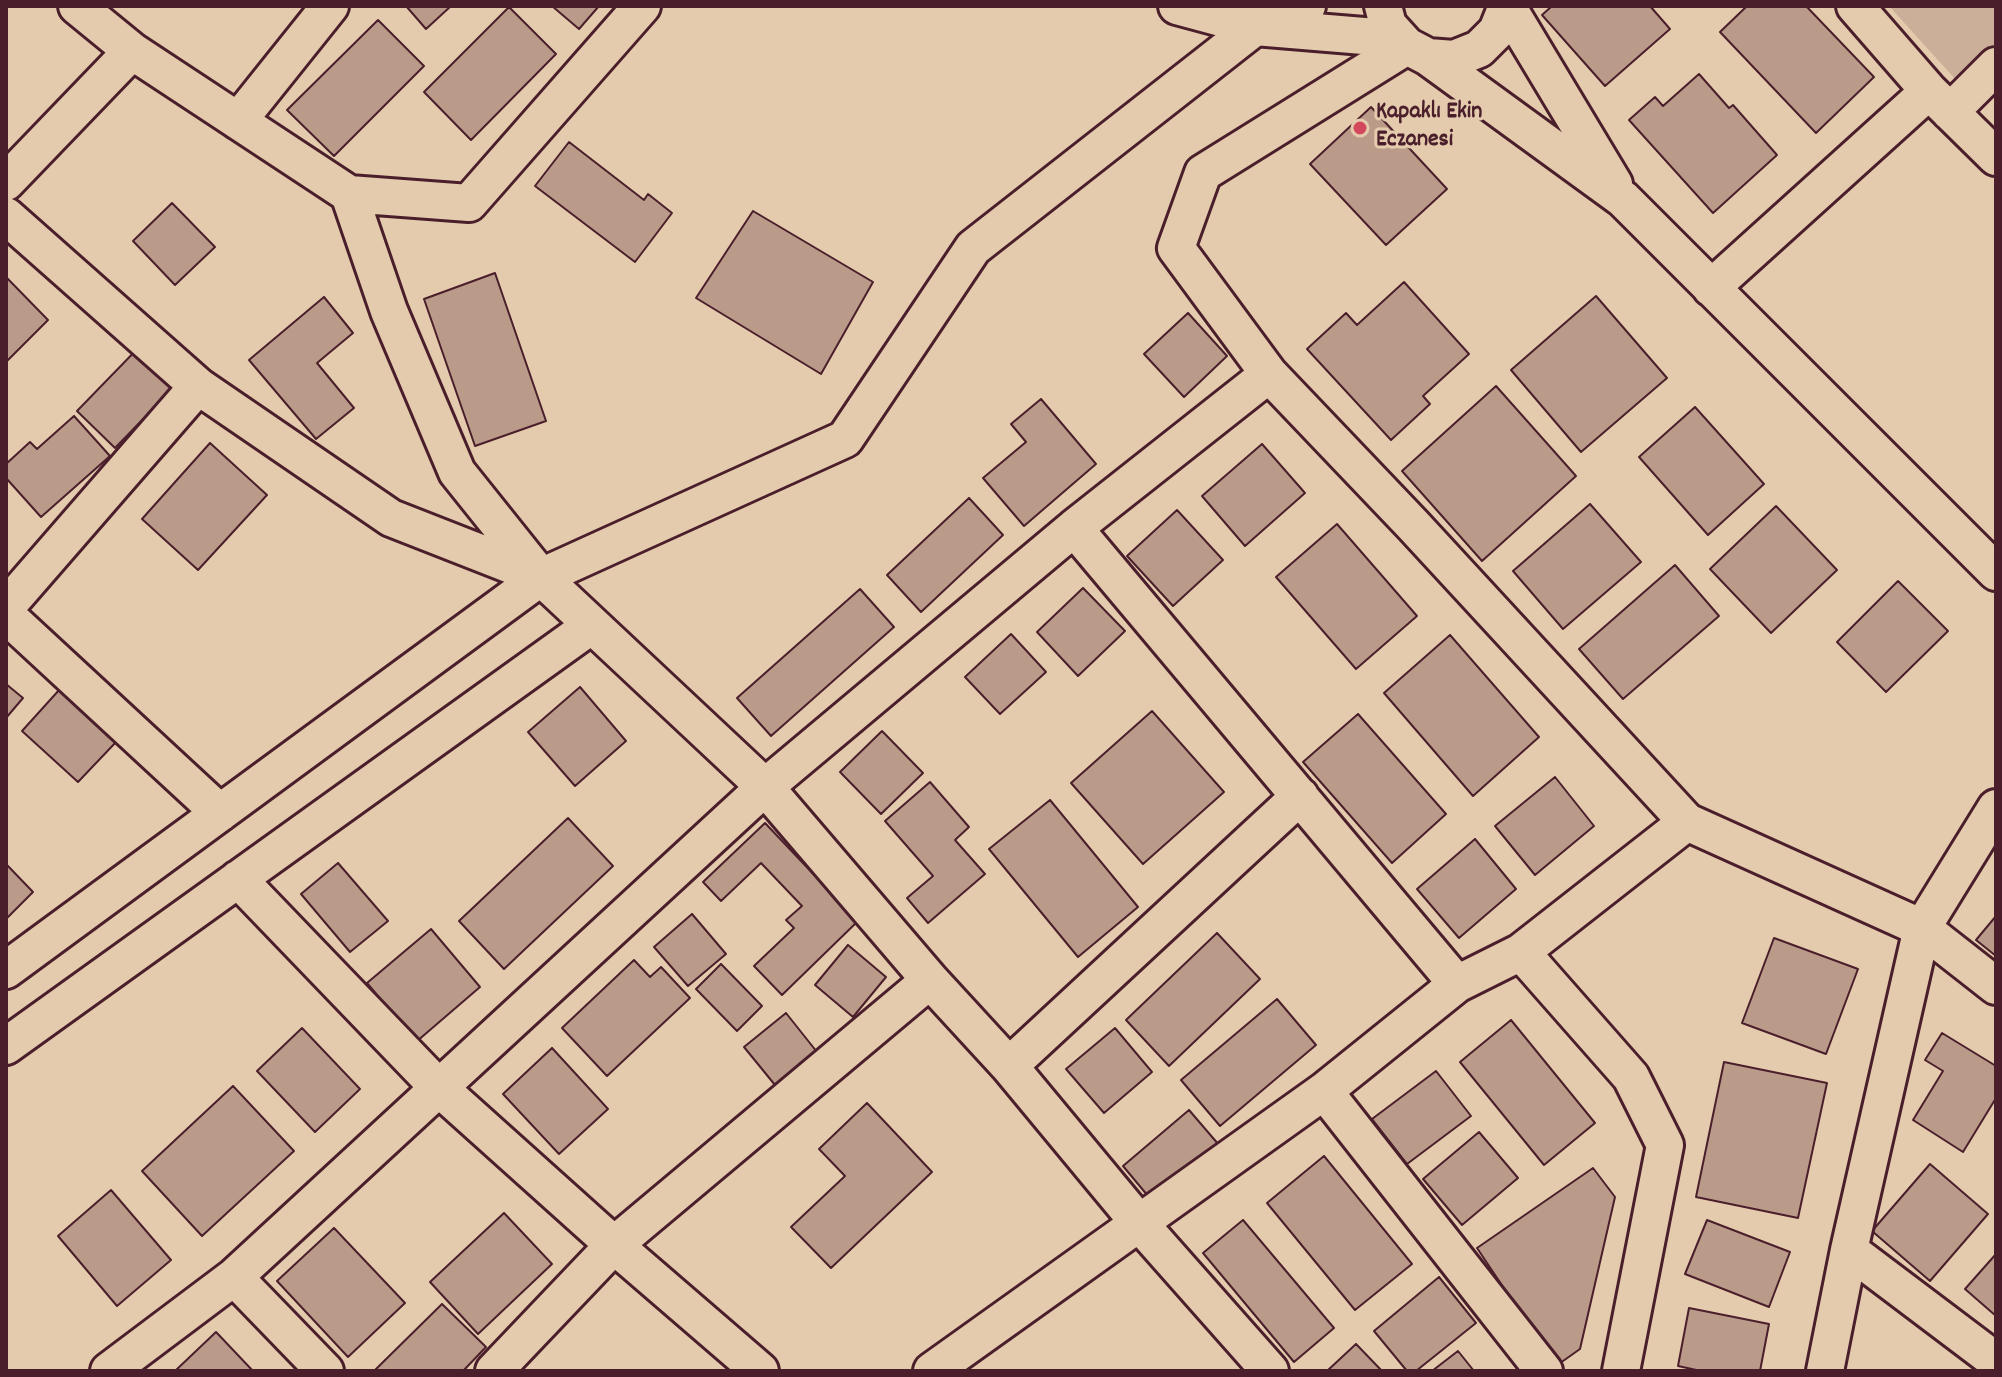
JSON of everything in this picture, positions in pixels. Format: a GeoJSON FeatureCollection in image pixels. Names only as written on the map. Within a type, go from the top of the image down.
{"type":"FeatureCollection","features":[{"type":"Feature","properties":{"kind":"street"},"geometry":{"type":"LineString","coordinates":[[77,6],[132,51],[349,194],[469,203],[642,6]]}},
{"type":"Feature","properties":{"kind":"street"},"geometry":{"type":"LineString","coordinates":[[238,121],[330,6]]}},
{"type":"Feature","properties":{"kind":"street"},"geometry":{"type":"LineString","coordinates":[[1177,6],[1255,27],[1411,47],[1454,59],[1479,49],[1497,31],[1507,6]]}},
{"type":"Feature","properties":{"kind":"street"},"geometry":{"type":"LineString","coordinates":[[6,970],[541,577],[845,439],[973,248],[1255,27],[1307,6]]}},
{"type":"Feature","properties":{"kind":"street"},"geometry":{"type":"LineString","coordinates":[[1383,6],[1388,25],[1411,47],[1623,199],[1996,572]]}},
{"type":"Feature","properties":{"kind":"street"},"geometry":{"type":"LineString","coordinates":[[1507,6],[1623,199]]}},
{"type":"Feature","properties":{"kind":"street"},"geometry":{"type":"LineString","coordinates":[[1855,6],[1939,101],[1996,157]]}},
{"type":"Feature","properties":{"kind":"street"},"geometry":{"type":"LineString","coordinates":[[1411,47],[1203,173],[1176,248],[1269,374],[1687,822],[1922,928],[1996,986]]}},
{"type":"Feature","properties":{"kind":"street"},"geometry":{"type":"LineString","coordinates":[[6,182],[132,51]]}},
{"type":"Feature","properties":{"kind":"street"},"geometry":{"type":"LineString","coordinates":[[1711,288],[1939,101],[1996,66]]}},
{"type":"Feature","properties":{"kind":"street"},"geometry":{"type":"LineString","coordinates":[[349,194],[389,311],[457,472],[541,577],[765,787],[1270,1371]]}},
{"type":"Feature","properties":{"kind":"street"},"geometry":{"type":"LineString","coordinates":[[6,216],[198,386],[391,518],[541,577]]}},
{"type":"Feature","properties":{"kind":"street"},"geometry":{"type":"LineString","coordinates":[[109,1371],[234,1277],[765,787],[1074,528],[1269,374]]}},
{"type":"Feature","properties":{"kind":"street"},"geometry":{"type":"LineString","coordinates":[[6,607],[198,386]]}},
{"type":"Feature","properties":{"kind":"street"},"geometry":{"type":"LineString","coordinates":[[1074,528],[1457,984]]}},
{"type":"Feature","properties":{"kind":"street"},"geometry":{"type":"LineString","coordinates":[[6,615],[220,813]]}},
{"type":"Feature","properties":{"kind":"street"},"geometry":{"type":"LineString","coordinates":[[6,1046],[592,625]]}},
{"type":"Feature","properties":{"kind":"street"},"geometry":{"type":"LineString","coordinates":[[1009,1066],[1300,796]]}},
{"type":"Feature","properties":{"kind":"street"},"geometry":{"type":"LineString","coordinates":[[1825,1371],[1849,1250],[1922,928],[1996,808]]}},
{"type":"Feature","properties":{"kind":"street"},"geometry":{"type":"LineString","coordinates":[[932,1371],[1324,1091],[1457,984],[1521,952],[1687,822]]}},
{"type":"Feature","properties":{"kind":"street"},"geometry":{"type":"LineString","coordinates":[[238,879],[438,1087],[760,1371]]}},
{"type":"Feature","properties":{"kind":"street"},"geometry":{"type":"LineString","coordinates":[[1521,952],[1631,1077],[1665,1145],[1621,1371]]}},
{"type":"Feature","properties":{"kind":"street"},"geometry":{"type":"LineString","coordinates":[[494,1371],[614,1245],[930,980]]}},
{"type":"Feature","properties":{"kind":"street"},"geometry":{"type":"LineString","coordinates":[[1324,1091],[1544,1371]]}},
{"type":"Feature","properties":{"kind":"street"},"geometry":{"type":"LineString","coordinates":[[1849,1250],[1996,1361]]}},
{"type":"Feature","properties":{"kind":"street"},"geometry":{"type":"LineString","coordinates":[[234,1277],[325,1371]]}},
{"type":"Feature","properties":{"kind":"shaded area"},"geometry":{"type":"Polygon","coordinates":[[[1889,6],[1996,6],[1996,44],[1956,80],[1889,6]]]}},
{"type":"Feature","properties":{"kind":"building"},"geometry":{"type":"Polygon","coordinates":[[[406,6],[451,6],[426,29],[406,6]]]}},
{"type":"Feature","properties":{"kind":"building"},"geometry":{"type":"Polygon","coordinates":[[[552,6],[599,6],[579,29],[552,6]]]}},
{"type":"Feature","properties":{"kind":"building"},"geometry":{"type":"Polygon","coordinates":[[[1552,6],[1650,6],[1670,29],[1605,86],[1542,15],[1552,6]]]}},
{"type":"Feature","properties":{"kind":"building"},"geometry":{"type":"Polygon","coordinates":[[[1747,6],[1806,6],[1874,77],[1816,133],[1720,32],[1747,6]]]}},
{"type":"Feature","properties":{"kind":"building"},"geometry":{"type":"Polygon","coordinates":[[[509,7],[556,54],[471,140],[424,92],[509,7]]]}},
{"type":"Feature","properties":{"kind":"building"},"geometry":{"type":"Polygon","coordinates":[[[378,20],[424,66],[334,156],[287,110],[378,20]]]}},
{"type":"Feature","properties":{"kind":"building"},"geometry":{"type":"Polygon","coordinates":[[[1699,74],[1729,108],[1733,105],[1777,155],[1713,213],[1629,120],[1655,97],[1663,106],[1699,74]]]}},
{"type":"Feature","properties":{"kind":"building"},"geometry":{"type":"Polygon","coordinates":[[[1371,107],[1447,189],[1386,245],[1310,164],[1371,107]]]}},
{"type":"Feature","properties":{"kind":"building"},"geometry":{"type":"Polygon","coordinates":[[[569,142],[644,200],[648,194],[672,213],[635,262],[535,186],[569,142]]]}},
{"type":"Feature","properties":{"kind":"building"},"geometry":{"type":"Polygon","coordinates":[[[172,203],[215,247],[175,285],[133,241],[172,203]]]}},
{"type":"Feature","properties":{"kind":"building"},"geometry":{"type":"Polygon","coordinates":[[[753,211],[873,282],[821,374],[696,298],[753,211]]]}},
{"type":"Feature","properties":{"kind":"building"},"geometry":{"type":"Polygon","coordinates":[[[495,273],[546,421],[475,446],[424,299],[495,273]]]}},
{"type":"Feature","properties":{"kind":"building"},"geometry":{"type":"Polygon","coordinates":[[[6,277],[48,320],[6,362],[6,277]]]}},
{"type":"Feature","properties":{"kind":"building"},"geometry":{"type":"Polygon","coordinates":[[[1404,282],[1469,354],[1423,396],[1430,404],[1391,440],[1307,349],[1346,313],[1357,325],[1404,282]]]}},
{"type":"Feature","properties":{"kind":"building"},"geometry":{"type":"Polygon","coordinates":[[[1596,296],[1667,378],[1581,452],[1511,370],[1596,296]]]}},
{"type":"Feature","properties":{"kind":"building"},"geometry":{"type":"Polygon","coordinates":[[[324,297],[353,333],[317,363],[354,408],[316,439],[249,360],[324,297]]]}},
{"type":"Feature","properties":{"kind":"building"},"geometry":{"type":"Polygon","coordinates":[[[1188,313],[1227,356],[1184,397],[1144,354],[1188,313]]]}},
{"type":"Feature","properties":{"kind":"building"},"geometry":{"type":"Polygon","coordinates":[[[144,342],[182,379],[115,448],[77,411],[144,342]]]}},
{"type":"Feature","properties":{"kind":"building"},"geometry":{"type":"Polygon","coordinates":[[[1496,386],[1576,476],[1482,561],[1402,471],[1496,386]]]}},
{"type":"Feature","properties":{"kind":"building"},"geometry":{"type":"Polygon","coordinates":[[[1041,399],[1096,464],[1024,526],[983,478],[1026,442],[1011,424],[1041,399]]]}},
{"type":"Feature","properties":{"kind":"building"},"geometry":{"type":"Polygon","coordinates":[[[1695,407],[1764,484],[1708,535],[1639,457],[1695,407]]]}},
{"type":"Feature","properties":{"kind":"building"},"geometry":{"type":"Polygon","coordinates":[[[74,416],[110,456],[41,517],[6,478],[6,464],[30,442],[37,449],[74,416]]]}},
{"type":"Feature","properties":{"kind":"building"},"geometry":{"type":"Polygon","coordinates":[[[210,443],[267,495],[198,570],[142,519],[210,443]]]}},
{"type":"Feature","properties":{"kind":"building"},"geometry":{"type":"Polygon","coordinates":[[[1262,444],[1305,493],[1245,546],[1202,496],[1262,444]]]}},
{"type":"Feature","properties":{"kind":"building"},"geometry":{"type":"Polygon","coordinates":[[[969,498],[1003,535],[921,612],[887,575],[969,498]]]}},
{"type":"Feature","properties":{"kind":"building"},"geometry":{"type":"Polygon","coordinates":[[[1590,504],[1641,562],[1563,629],[1513,571],[1590,504]]]}},
{"type":"Feature","properties":{"kind":"building"},"geometry":{"type":"Polygon","coordinates":[[[1776,506],[1837,570],[1771,633],[1710,569],[1776,506]]]}},
{"type":"Feature","properties":{"kind":"building"},"geometry":{"type":"Polygon","coordinates":[[[1177,510],[1223,560],[1173,606],[1127,556],[1177,510]]]}},
{"type":"Feature","properties":{"kind":"building"},"geometry":{"type":"Polygon","coordinates":[[[1337,524],[1417,616],[1356,669],[1276,577],[1337,524]]]}},
{"type":"Feature","properties":{"kind":"building"},"geometry":{"type":"Polygon","coordinates":[[[1675,565],[1719,616],[1623,699],[1579,649],[1675,565]]]}},
{"type":"Feature","properties":{"kind":"building"},"geometry":{"type":"Polygon","coordinates":[[[1898,581],[1948,631],[1886,692],[1837,642],[1898,581]]]}},
{"type":"Feature","properties":{"kind":"building"},"geometry":{"type":"Polygon","coordinates":[[[1083,588],[1125,631],[1078,676],[1037,632],[1083,588]]]}},
{"type":"Feature","properties":{"kind":"building"},"geometry":{"type":"Polygon","coordinates":[[[860,589],[894,627],[771,736],[737,698],[860,589]]]}},
{"type":"Feature","properties":{"kind":"building"},"geometry":{"type":"Polygon","coordinates":[[[1011,634],[1046,672],[1000,714],[965,677],[1011,634]]]}},
{"type":"Feature","properties":{"kind":"building"},"geometry":{"type":"Polygon","coordinates":[[[1450,635],[1539,737],[1473,796],[1384,693],[1450,635]]]}},
{"type":"Feature","properties":{"kind":"building"},"geometry":{"type":"Polygon","coordinates":[[[6,684],[23,698],[6,718],[6,684]]]}},
{"type":"Feature","properties":{"kind":"building"},"geometry":{"type":"Polygon","coordinates":[[[580,687],[626,741],[575,786],[528,732],[580,687]]]}},
{"type":"Feature","properties":{"kind":"building"},"geometry":{"type":"Polygon","coordinates":[[[60,689],[117,741],[78,782],[22,731],[60,689]]]}},
{"type":"Feature","properties":{"kind":"building"},"geometry":{"type":"Polygon","coordinates":[[[1152,711],[1224,792],[1143,864],[1071,783],[1152,711]]]}},
{"type":"Feature","properties":{"kind":"building"},"geometry":{"type":"Polygon","coordinates":[[[1358,714],[1446,814],[1392,863],[1303,762],[1358,714]]]}},
{"type":"Feature","properties":{"kind":"building"},"geometry":{"type":"Polygon","coordinates":[[[882,731],[923,773],[881,814],[840,772],[882,731]]]}},
{"type":"Feature","properties":{"kind":"building"},"geometry":{"type":"Polygon","coordinates":[[[1555,777],[1594,826],[1535,875],[1495,826],[1555,777]]]}},
{"type":"Feature","properties":{"kind":"building"},"geometry":{"type":"Polygon","coordinates":[[[930,782],[969,827],[955,840],[985,874],[928,923],[907,898],[933,876],[885,821],[930,782]]]}},
{"type":"Feature","properties":{"kind":"building"},"geometry":{"type":"Polygon","coordinates":[[[1050,800],[1138,907],[1078,957],[989,849],[1050,800]]]}},
{"type":"Feature","properties":{"kind":"building"},"geometry":{"type":"Polygon","coordinates":[[[568,818],[613,866],[504,969],[459,921],[568,818]]]}},
{"type":"Feature","properties":{"kind":"building"},"geometry":{"type":"Polygon","coordinates":[[[765,823],[858,921],[782,995],[754,966],[794,928],[786,920],[802,906],[761,863],[721,901],[703,882],[765,823]]]}},
{"type":"Feature","properties":{"kind":"building"},"geometry":{"type":"Polygon","coordinates":[[[1475,839],[1516,889],[1459,938],[1417,889],[1475,839]]]}},
{"type":"Feature","properties":{"kind":"building"},"geometry":{"type":"Polygon","coordinates":[[[338,863],[388,921],[350,952],[301,894],[338,863]]]}},
{"type":"Feature","properties":{"kind":"building"},"geometry":{"type":"Polygon","coordinates":[[[6,864],[33,892],[6,919],[6,864]]]}},
{"type":"Feature","properties":{"kind":"building"},"geometry":{"type":"Polygon","coordinates":[[[692,914],[726,954],[688,986],[654,947],[692,914]]]}},
{"type":"Feature","properties":{"kind":"building"},"geometry":{"type":"Polygon","coordinates":[[[1996,916],[1996,956],[1976,940],[1996,916]]]}},
{"type":"Feature","properties":{"kind":"building"},"geometry":{"type":"Polygon","coordinates":[[[431,929],[480,987],[416,1042],[367,983],[431,929]]]}},
{"type":"Feature","properties":{"kind":"building"},"geometry":{"type":"Polygon","coordinates":[[[1217,933],[1260,979],[1169,1066],[1126,1020],[1217,933]]]}},
{"type":"Feature","properties":{"kind":"building"},"geometry":{"type":"Polygon","coordinates":[[[1774,938],[1858,969],[1826,1054],[1742,1023],[1774,938]]]}},
{"type":"Feature","properties":{"kind":"building"},"geometry":{"type":"Polygon","coordinates":[[[848,945],[886,977],[853,1017],[815,985],[848,945]]]}},
{"type":"Feature","properties":{"kind":"building"},"geometry":{"type":"Polygon","coordinates":[[[634,960],[650,977],[661,967],[690,998],[607,1076],[562,1028],[634,960]]]}},
{"type":"Feature","properties":{"kind":"building"},"geometry":{"type":"Polygon","coordinates":[[[721,964],[762,1006],[737,1031],[696,989],[721,964]]]}},
{"type":"Feature","properties":{"kind":"building"},"geometry":{"type":"Polygon","coordinates":[[[1277,999],[1316,1045],[1220,1126],[1181,1080],[1277,999]]]}},
{"type":"Feature","properties":{"kind":"building"},"geometry":{"type":"Polygon","coordinates":[[[786,1013],[817,1052],[775,1085],[744,1047],[786,1013]]]}},
{"type":"Feature","properties":{"kind":"building"},"geometry":{"type":"Polygon","coordinates":[[[1511,1020],[1595,1123],[1544,1165],[1460,1062],[1511,1020]]]}},
{"type":"Feature","properties":{"kind":"building"},"geometry":{"type":"Polygon","coordinates":[[[302,1028],[360,1089],[315,1132],[257,1071],[302,1028]]]}},
{"type":"Feature","properties":{"kind":"building"},"geometry":{"type":"Polygon","coordinates":[[[1115,1028],[1152,1072],[1104,1113],[1066,1069],[1115,1028]]]}},
{"type":"Feature","properties":{"kind":"building"},"geometry":{"type":"Polygon","coordinates":[[[1942,1033],[1996,1066],[1996,1098],[1963,1152],[1913,1120],[1943,1071],[1925,1060],[1942,1033]]]}},
{"type":"Feature","properties":{"kind":"building"},"geometry":{"type":"Polygon","coordinates":[[[552,1048],[608,1109],[559,1154],[503,1094],[552,1048]]]}},
{"type":"Feature","properties":{"kind":"building"},"geometry":{"type":"Polygon","coordinates":[[[1724,1062],[1827,1083],[1798,1218],[1696,1197],[1724,1062]]]}},
{"type":"Feature","properties":{"kind":"building"},"geometry":{"type":"Polygon","coordinates":[[[1436,1071],[1471,1116],[1407,1164],[1372,1119],[1436,1071]]]}},
{"type":"Feature","properties":{"kind":"building"},"geometry":{"type":"Polygon","coordinates":[[[233,1086],[294,1151],[202,1236],[142,1171],[233,1086]]]}},
{"type":"Feature","properties":{"kind":"building"},"geometry":{"type":"Polygon","coordinates":[[[867,1103],[932,1172],[831,1268],[791,1227],[845,1176],[819,1149],[867,1103]]]}},
{"type":"Feature","properties":{"kind":"building"},"geometry":{"type":"Polygon","coordinates":[[[1189,1110],[1225,1152],[1158,1208],[1123,1166],[1189,1110]]]}},
{"type":"Feature","properties":{"kind":"building"},"geometry":{"type":"Polygon","coordinates":[[[1479,1132],[1518,1178],[1462,1225],[1423,1179],[1479,1132]]]}},
{"type":"Feature","properties":{"kind":"building"},"geometry":{"type":"Polygon","coordinates":[[[1324,1156],[1412,1264],[1355,1310],[1267,1203],[1324,1156]]]}},
{"type":"Feature","properties":{"kind":"building"},"geometry":{"type":"Polygon","coordinates":[[[1930,1164],[1988,1214],[1930,1281],[1872,1231],[1930,1164]]]}},
{"type":"Feature","properties":{"kind":"building"},"geometry":{"type":"Polygon","coordinates":[[[1593,1168],[1615,1197],[1580,1349],[1556,1366],[1477,1248],[1593,1168]]]}},
{"type":"Feature","properties":{"kind":"building"},"geometry":{"type":"Polygon","coordinates":[[[111,1190],[171,1260],[117,1306],[58,1236],[111,1190]]]}},
{"type":"Feature","properties":{"kind":"building"},"geometry":{"type":"Polygon","coordinates":[[[504,1213],[552,1264],[478,1334],[430,1282],[504,1213]]]}},
{"type":"Feature","properties":{"kind":"building"},"geometry":{"type":"Polygon","coordinates":[[[1243,1220],[1334,1328],[1294,1362],[1203,1253],[1243,1220]]]}},
{"type":"Feature","properties":{"kind":"building"},"geometry":{"type":"Polygon","coordinates":[[[1707,1220],[1790,1252],[1769,1307],[1685,1274],[1707,1220]]]}},
{"type":"Feature","properties":{"kind":"building"},"geometry":{"type":"Polygon","coordinates":[[[334,1228],[405,1303],[348,1357],[277,1281],[334,1228]]]}},
{"type":"Feature","properties":{"kind":"building"},"geometry":{"type":"Polygon","coordinates":[[[1996,1254],[1996,1316],[1965,1289],[1996,1254]]]}},
{"type":"Feature","properties":{"kind":"building"},"geometry":{"type":"Polygon","coordinates":[[[1439,1277],[1476,1323],[1416,1371],[1407,1371],[1374,1331],[1439,1277]]]}},
{"type":"Feature","properties":{"kind":"building"},"geometry":{"type":"Polygon","coordinates":[[[442,1304],[486,1347],[463,1371],[374,1371],[442,1304]]]}},
{"type":"Feature","properties":{"kind":"building"},"geometry":{"type":"Polygon","coordinates":[[[1689,1308],[1769,1324],[1760,1371],[1701,1371],[1678,1366],[1689,1308]]]}},
{"type":"Feature","properties":{"kind":"building"},"geometry":{"type":"Polygon","coordinates":[[[216,1332],[253,1371],[175,1371],[216,1332]]]}},
{"type":"Feature","properties":{"kind":"building"},"geometry":{"type":"Polygon","coordinates":[[[1356,1344],[1382,1371],[1327,1371],[1356,1344]]]}},
{"type":"Feature","properties":{"kind":"building"},"geometry":{"type":"Polygon","coordinates":[[[1458,1351],[1474,1371],[1432,1371],[1458,1351]]]}},
{"type":"Feature","properties":{"kind":"place","name":"Kapaklı Ekin Eczanesi"},"geometry":{"type":"Point","coordinates":[1360,128]}}]}
